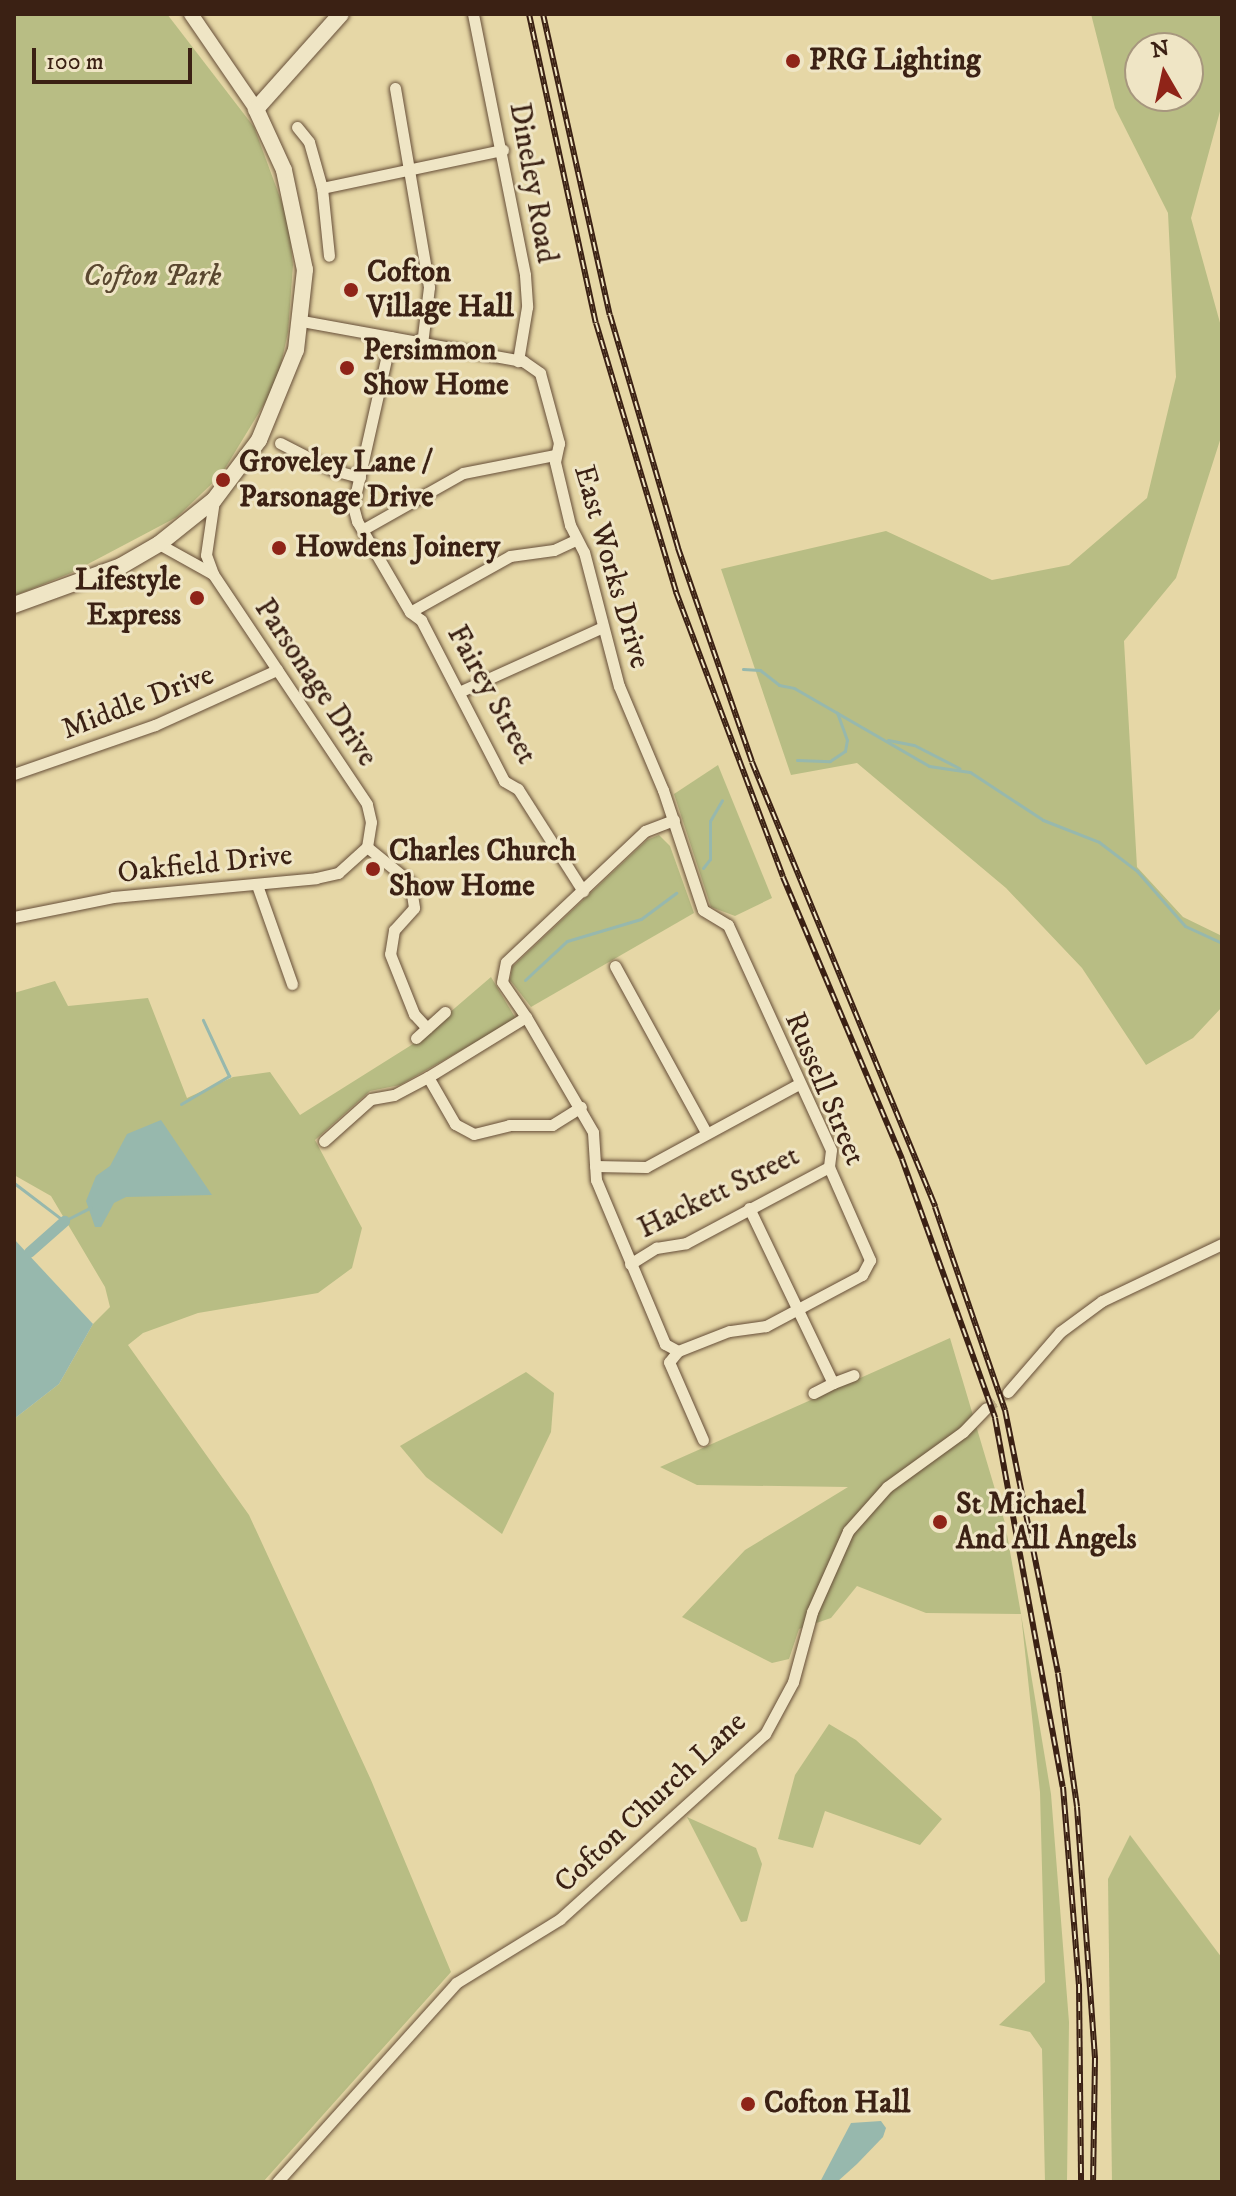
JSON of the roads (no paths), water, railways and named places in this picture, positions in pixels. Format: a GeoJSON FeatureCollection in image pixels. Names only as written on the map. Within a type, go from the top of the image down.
{"type":"FeatureCollection","features":[{"type":"Feature","properties":{"kind":"main road"},"geometry":{"type":"LineString","coordinates":[[14,605],[121,566],[159,544],[214,500],[259,440],[285,386],[302,321],[305,270],[297,219],[284,170],[256,109],[341,14]]}},
{"type":"Feature","properties":{"kind":"street"},"geometry":{"type":"LineString","coordinates":[[191,14],[256,109]]}},
{"type":"Feature","properties":{"kind":"street","name":"Dineley Road"},"geometry":{"type":"LineString","coordinates":[[473,14],[503,150],[525,275],[527,307],[518,361]]}},
{"type":"Feature","properties":{"kind":"street"},"geometry":{"type":"LineString","coordinates":[[395,88],[411,169],[429,299],[422,344]]}},
{"type":"Feature","properties":{"kind":"street"},"geometry":{"type":"LineString","coordinates":[[297,127],[309,142],[322,188],[329,256]]}},
{"type":"Feature","properties":{"kind":"street"},"geometry":{"type":"LineString","coordinates":[[322,188],[503,150]]}},
{"type":"Feature","properties":{"kind":"street"},"geometry":{"type":"LineString","coordinates":[[302,321],[518,361]]}},
{"type":"Feature","properties":{"kind":"street","name":"Fairey Street"},"geometry":{"type":"LineString","coordinates":[[391,337],[353,506],[362,530],[410,612],[421,620],[504,781],[518,789],[583,891]]}},
{"type":"Feature","properties":{"kind":"street","name":"East Works Drive"},"geometry":{"type":"LineString","coordinates":[[518,361],[530,364],[545,384],[559,443],[555,455],[575,540],[598,598],[601,628],[674,820]]}},
{"type":"Feature","properties":{"kind":"street"},"geometry":{"type":"LineString","coordinates":[[280,443],[333,470],[360,477]]}},
{"type":"Feature","properties":{"kind":"street"},"geometry":{"type":"LineString","coordinates":[[362,530],[463,473],[555,455]]}},
{"type":"Feature","properties":{"kind":"street","name":"Parsonage Drive"},"geometry":{"type":"LineString","coordinates":[[214,500],[207,542],[213,574],[359,791],[371,822],[367,847]]}},
{"type":"Feature","properties":{"kind":"street"},"geometry":{"type":"LineString","coordinates":[[410,612],[510,556],[554,550],[575,540]]}},
{"type":"Feature","properties":{"kind":"street"},"geometry":{"type":"LineString","coordinates":[[190,561],[207,542]]}},
{"type":"Feature","properties":{"kind":"street","name":"Parsonage Drive"},"geometry":{"type":"LineString","coordinates":[[159,544],[213,574]]}},
{"type":"Feature","properties":{"kind":"street"},"geometry":{"type":"LineString","coordinates":[[459,692],[601,628]]}},
{"type":"Feature","properties":{"kind":"street","name":"Middle Drive"},"geometry":{"type":"LineString","coordinates":[[14,774],[155,725],[277,670]]}},
{"type":"Feature","properties":{"kind":"street"},"geometry":{"type":"LineString","coordinates":[[674,820],[645,831],[506,962],[502,982],[581,1107],[595,1140],[595,1166],[630,1264],[660,1338],[678,1351]]}},
{"type":"Feature","properties":{"kind":"street","name":"Russell Street"},"geometry":{"type":"LineString","coordinates":[[674,820],[703,910],[728,925],[797,1085],[831,1150],[829,1167],[870,1260],[862,1275],[798,1306]]}},
{"type":"Feature","properties":{"kind":"street"},"geometry":{"type":"LineString","coordinates":[[367,847],[405,874],[412,889],[414,908],[394,930],[390,954],[414,1014],[427,1028]]}},
{"type":"Feature","properties":{"kind":"street","name":"Oakfield Drive"},"geometry":{"type":"LineString","coordinates":[[14,917],[113,897],[257,885],[338,873],[367,847]]}},
{"type":"Feature","properties":{"kind":"street"},"geometry":{"type":"LineString","coordinates":[[257,885],[292,984]]}},
{"type":"Feature","properties":{"kind":"street"},"geometry":{"type":"LineString","coordinates":[[615,966],[706,1132]]}},
{"type":"Feature","properties":{"kind":"street"},"geometry":{"type":"LineString","coordinates":[[416,1038],[445,1012]]}},
{"type":"Feature","properties":{"kind":"street"},"geometry":{"type":"LineString","coordinates":[[324,1141],[371,1099],[394,1095],[526,1017]]}},
{"type":"Feature","properties":{"kind":"street"},"geometry":{"type":"LineString","coordinates":[[428,1077],[455,1124],[474,1134],[509,1125],[552,1125],[581,1107]]}},
{"type":"Feature","properties":{"kind":"street"},"geometry":{"type":"LineString","coordinates":[[595,1166],[646,1167],[797,1085]]}},
{"type":"Feature","properties":{"kind":"street","name":"Hackett Street"},"geometry":{"type":"LineString","coordinates":[[630,1264],[656,1248],[686,1243],[829,1167]]}},
{"type":"Feature","properties":{"kind":"street"},"geometry":{"type":"LineString","coordinates":[[749,1208],[833,1383]]}},
{"type":"Feature","properties":{"kind":"street"},"geometry":{"type":"LineString","coordinates":[[1008,1392],[1060,1332],[1102,1301],[1222,1244]]}},
{"type":"Feature","properties":{"kind":"street"},"geometry":{"type":"LineString","coordinates":[[703,1440],[669,1362],[678,1351],[729,1331],[766,1326],[798,1306]]}},
{"type":"Feature","properties":{"kind":"street"},"geometry":{"type":"LineString","coordinates":[[813,1393],[854,1375]]}},
{"type":"Feature","properties":{"kind":"street","name":"Cofton Church Lane"},"geometry":{"type":"LineString","coordinates":[[277,2182],[456,1983],[560,1919],[765,1734],[788,1694],[812,1612],[848,1531],[887,1487],[963,1432],[986,1408]]}},
{"type":"Feature","properties":{"kind":"water"},"geometry":{"type":"Polygon","coordinates":[[[161,1120],[212,1195],[126,1197],[114,1203],[101,1227],[95,1227],[86,1201],[96,1176],[110,1166],[127,1134],[161,1120]]]}},
{"type":"Feature","properties":{"kind":"water"},"geometry":{"type":"Polygon","coordinates":[[[14,1239],[93,1324],[59,1384],[14,1419],[14,1239]]]}},
{"type":"Feature","properties":{"kind":"water"},"geometry":{"type":"Polygon","coordinates":[[[881,2121],[886,2128],[883,2137],[857,2164],[837,2182],[820,2182],[851,2123],[881,2121]]]}},
{"type":"Feature","properties":{"kind":"waterway"},"geometry":{"type":"LineString","coordinates":[[743,669],[760,670],[779,685],[794,688],[929,766],[970,772],[1043,820],[1099,842],[1137,871],[1185,926],[1222,943]]}},
{"type":"Feature","properties":{"kind":"waterway"},"geometry":{"type":"LineString","coordinates":[[797,760],[830,761],[845,751],[847,740],[837,713]]}},
{"type":"Feature","properties":{"kind":"waterway"},"geometry":{"type":"LineString","coordinates":[[888,740],[914,745],[959,768]]}},
{"type":"Feature","properties":{"kind":"waterway"},"geometry":{"type":"LineString","coordinates":[[703,868],[710,859],[710,821],[722,800]]}},
{"type":"Feature","properties":{"kind":"waterway"},"geometry":{"type":"LineString","coordinates":[[525,980],[567,941],[641,919],[676,893]]}},
{"type":"Feature","properties":{"kind":"waterway"},"geometry":{"type":"LineString","coordinates":[[181,1104],[229,1076],[203,1020]]}},
{"type":"Feature","properties":{"kind":"waterway"},"geometry":{"type":"LineString","coordinates":[[14,1183],[64,1221],[91,1207]]}},
{"type":"Feature","properties":{"kind":"waterway"},"geometry":{"type":"LineString","coordinates":[[29,1252],[64,1221]]}},
{"type":"Feature","properties":{"kind":"tunnel"},"geometry":{"type":"LineString","coordinates":[[986,1408],[1008,1392]]}},
{"type":"Feature","properties":{"kind":"railway"},"geometry":{"type":"LineString","coordinates":[[529,14],[596,323],[676,592],[783,877],[902,1159],[995,1418],[1063,1787],[1079,1984],[1081,2182]]}},
{"type":"Feature","properties":{"kind":"railway"},"geometry":{"type":"LineString","coordinates":[[543,14],[610,315],[678,548],[752,762],[935,1207],[1005,1410],[1058,1673],[1077,1807],[1095,2058],[1093,2182]]}},
{"type":"Feature","properties":{"kind":"place","name":"PRG Lighting"},"geometry":{"type":"Point","coordinates":[793,61]}},
{"type":"Feature","properties":{"kind":"place","name":"Cofton Village Hall"},"geometry":{"type":"Point","coordinates":[351,290]}},
{"type":"Feature","properties":{"kind":"place","name":"Persimmon Show Home"},"geometry":{"type":"Point","coordinates":[347,368]}},
{"type":"Feature","properties":{"kind":"place","name":"Groveley Lane / Parsonage Drive"},"geometry":{"type":"Point","coordinates":[223,480]}},
{"type":"Feature","properties":{"kind":"place","name":"Howdens Joinery"},"geometry":{"type":"Point","coordinates":[279,548]}},
{"type":"Feature","properties":{"kind":"place","name":"Lifestyle Express"},"geometry":{"type":"Point","coordinates":[197,598]}},
{"type":"Feature","properties":{"kind":"place","name":"Charles Church Show Home"},"geometry":{"type":"Point","coordinates":[373,869]}},
{"type":"Feature","properties":{"kind":"place","name":"St Michael And All Angels"},"geometry":{"type":"Point","coordinates":[940,1522]}},
{"type":"Feature","properties":{"kind":"place","name":"Cofton Hall"},"geometry":{"type":"Point","coordinates":[748,2104]}},
{"type":"Feature","properties":{"kind":"park label","name":"Cofton Park"},"geometry":{"type":"Point","coordinates":[152,277]}}]}
